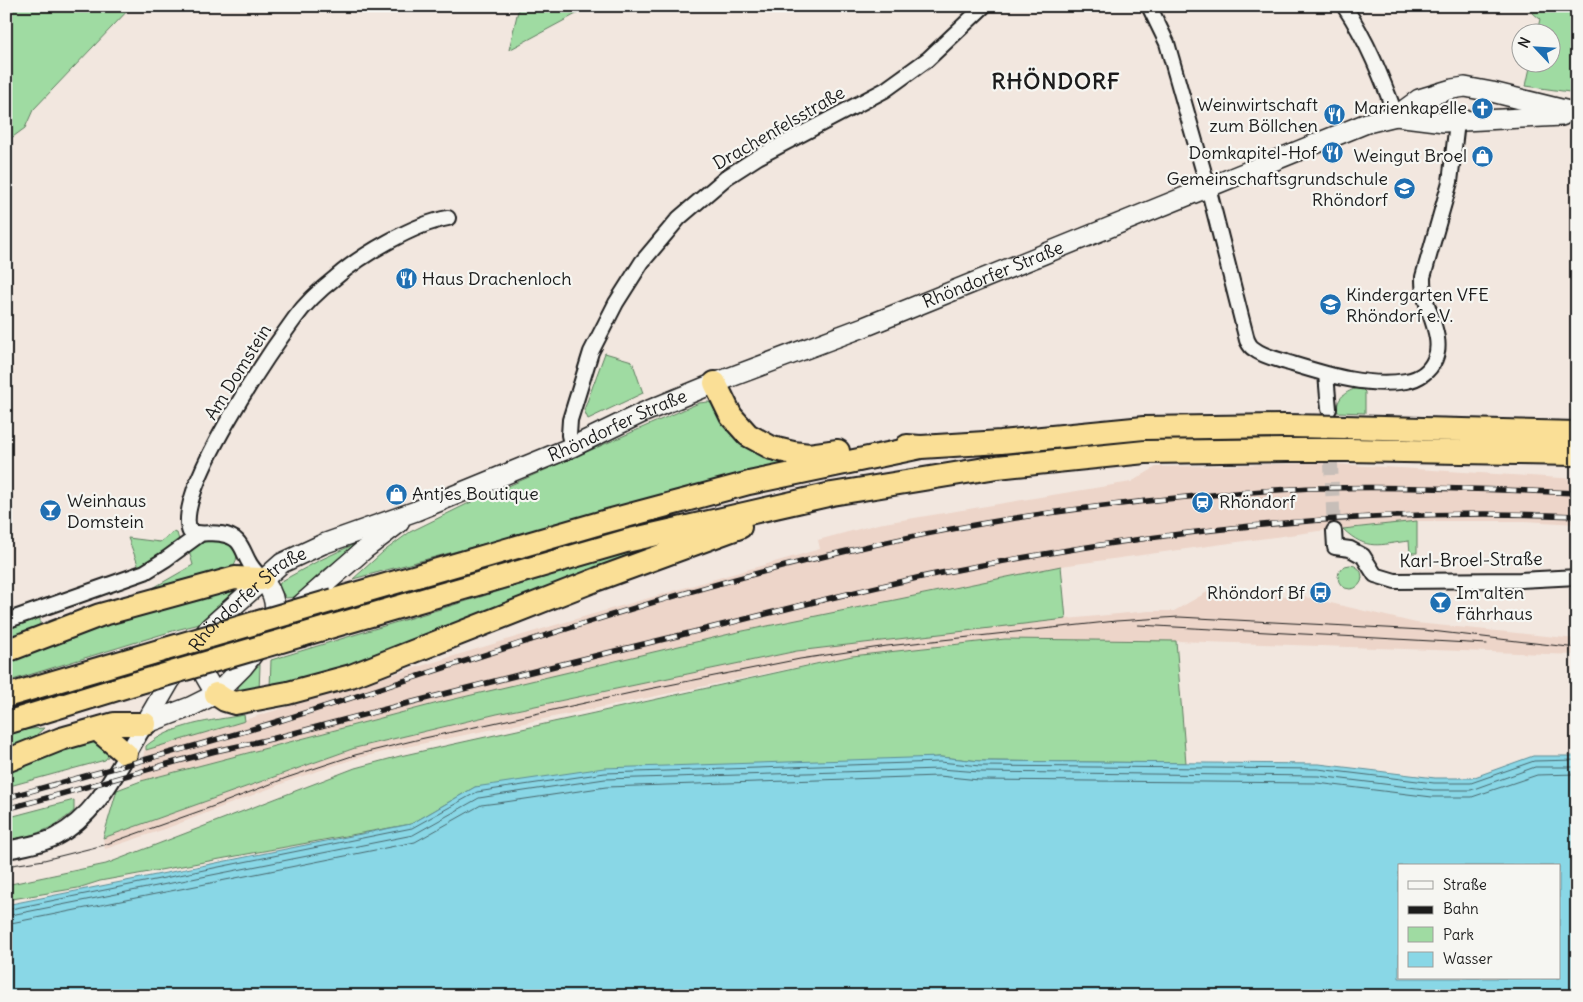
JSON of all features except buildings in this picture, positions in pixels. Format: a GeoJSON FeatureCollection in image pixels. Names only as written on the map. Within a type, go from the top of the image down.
{"type":"FeatureCollection","features":[{"type":"Feature","properties":{"kind":"highway"},"geometry":{"type":"LineString","coordinates":[[715,383],[731,416],[748,436],[772,448],[809,455],[880,445],[921,447],[1001,442],[1144,428],[1285,426],[1577,432]]}},
{"type":"Feature","properties":{"kind":"highway"},"geometry":{"type":"LineString","coordinates":[[6,696],[600,523],[740,486],[921,447]]}},
{"type":"Feature","properties":{"kind":"highway"},"geometry":{"type":"LineString","coordinates":[[6,723],[626,541],[832,494],[997,467],[1145,452],[1347,450],[1577,454]]}},
{"type":"Feature","properties":{"kind":"highway"},"geometry":{"type":"LineString","coordinates":[[216,694],[225,700],[235,703],[288,693],[351,676],[598,579],[832,494]]}},
{"type":"Feature","properties":{"kind":"highway"},"geometry":{"type":"LineString","coordinates":[[6,651],[100,615],[236,578],[262,579]]}},
{"type":"Feature","properties":{"kind":"highway"},"geometry":{"type":"LineString","coordinates":[[6,761],[61,739],[114,724],[145,724]]}},
{"type":"Feature","properties":{"kind":"highway"},"geometry":{"type":"LineString","coordinates":[[98,730],[126,754]]}},
{"type":"Feature","properties":{"kind":"main road","name":"Rhöndorfer Straße"},"geometry":{"type":"LineString","coordinates":[[1396,116],[1419,99],[1452,88],[1464,87],[1492,92],[1577,114]]}},
{"type":"Feature","properties":{"kind":"main road"},"geometry":{"type":"LineString","coordinates":[[1439,93],[1432,101],[1432,108],[1437,118],[1451,122]]}},
{"type":"Feature","properties":{"kind":"main road","name":"Rhöndorfer Straße"},"geometry":{"type":"LineString","coordinates":[[145,724],[170,681],[209,628],[282,563],[323,544],[416,511],[572,446],[642,413],[715,383],[873,324],[1367,123],[1396,116],[1451,122],[1577,114]]}},
{"type":"Feature","properties":{"kind":"main road","name":"Rhöndorfer Straße"},"geometry":{"type":"LineString","coordinates":[[145,724],[190,707],[216,694],[243,666],[272,630],[365,549],[416,511]]}},
{"type":"Feature","properties":{"kind":"main road"},"geometry":{"type":"LineString","coordinates":[[262,579],[270,588],[276,608],[272,630]]}},
{"type":"Feature","properties":{"kind":"main road"},"geometry":{"type":"LineString","coordinates":[[209,628],[199,657],[204,675],[216,694]]}},
{"type":"Feature","properties":{"kind":"street","name":"Drachenfelsstraße"},"geometry":{"type":"LineString","coordinates":[[572,446],[569,435],[570,420],[591,352],[616,303],[642,262],[678,218],[727,177],[758,157],[885,90],[928,59],[984,6]]}},
{"type":"Feature","properties":{"kind":"street"},"geometry":{"type":"LineString","coordinates":[[1149,6],[1166,43],[1208,187],[1249,344],[1265,356],[1326,374],[1373,381],[1407,381],[1422,376],[1431,366],[1436,357],[1437,341],[1424,293],[1423,277],[1450,182],[1451,122]]}},
{"type":"Feature","properties":{"kind":"street"},"geometry":{"type":"LineString","coordinates":[[1344,6],[1380,71],[1396,116]]}},
{"type":"Feature","properties":{"kind":"street","name":"Am Domstein"},"geometry":{"type":"LineString","coordinates":[[199,535],[190,532],[188,527],[189,512],[195,487],[234,411],[256,374],[296,316],[334,279],[355,262],[432,221],[448,218]]}},
{"type":"Feature","properties":{"kind":"street"},"geometry":{"type":"LineString","coordinates":[[1326,374],[1329,409]]}},
{"type":"Feature","properties":{"kind":"street","name":"Karl-Broel-Straße"},"geometry":{"type":"LineString","coordinates":[[1334,531],[1336,547],[1350,549],[1363,556],[1375,575],[1395,581],[1520,580],[1577,577]]}},
{"type":"Feature","properties":{"kind":"street"},"geometry":{"type":"LineString","coordinates":[[6,621],[144,572],[199,535],[220,533],[239,542],[249,562],[262,579]]}},
{"type":"Feature","properties":{"kind":"street","name":"Rhöndorfer Straße"},"geometry":{"type":"LineString","coordinates":[[6,850],[54,838],[80,820],[99,800],[145,724]]}},
{"type":"Feature","properties":{"kind":"shaded area"},"geometry":{"type":"Polygon","coordinates":[[[1320,463],[1577,479],[1577,524],[1525,521],[1418,521],[1319,531],[1061,566],[738,632],[438,703],[141,781],[144,751],[146,750],[562,623],[820,549],[818,540],[878,524],[1131,482],[1156,467],[1320,463]]]}},
{"type":"Feature","properties":{"kind":"shaded area"},"geometry":{"type":"Polygon","coordinates":[[[1209,591],[1305,597],[1416,623],[1577,639],[1577,655],[1176,641],[1005,639],[852,656],[354,759],[294,779],[165,829],[105,849],[103,838],[355,748],[497,714],[797,651],[1006,625],[1149,611],[1174,611],[1209,591]]]}},
{"type":"Feature","properties":{"kind":"green space"},"geometry":{"type":"Polygon","coordinates":[[[6,6],[132,6],[33,110],[25,128],[6,142],[6,6]]]}},
{"type":"Feature","properties":{"kind":"green space"},"geometry":{"type":"Polygon","coordinates":[[[519,6],[591,6],[509,50],[519,6]]]}},
{"type":"Feature","properties":{"kind":"green space"},"geometry":{"type":"Polygon","coordinates":[[[1509,6],[1577,6],[1577,93],[1526,86],[1529,72],[1560,72],[1560,22],[1539,22],[1540,19],[1527,8],[1509,6]]]}},
{"type":"Feature","properties":{"kind":"green space"},"geometry":{"type":"Polygon","coordinates":[[[605,353],[632,361],[643,393],[588,419],[584,410],[605,353]]]}},
{"type":"Feature","properties":{"kind":"green space"},"geometry":{"type":"Polygon","coordinates":[[[1358,388],[1365,392],[1365,413],[1337,412],[1340,399],[1350,391],[1358,388]]]}},
{"type":"Feature","properties":{"kind":"green space"},"geometry":{"type":"Polygon","coordinates":[[[708,402],[713,404],[757,452],[781,464],[353,579],[383,552],[410,532],[467,504],[699,403],[708,402]]]}},
{"type":"Feature","properties":{"kind":"green space"},"geometry":{"type":"Polygon","coordinates":[[[1417,521],[1417,553],[1410,553],[1409,541],[1382,545],[1367,544],[1359,541],[1343,529],[1417,521]]]}},
{"type":"Feature","properties":{"kind":"green space"},"geometry":{"type":"Polygon","coordinates":[[[173,532],[177,533],[179,540],[149,563],[139,567],[128,538],[160,542],[173,532]]]}},
{"type":"Feature","properties":{"kind":"green space"},"geometry":{"type":"Polygon","coordinates":[[[216,540],[230,546],[236,552],[237,556],[234,566],[153,588],[193,565],[189,551],[206,541],[216,540]]]}},
{"type":"Feature","properties":{"kind":"green space"},"geometry":{"type":"Polygon","coordinates":[[[674,540],[342,671],[270,688],[271,660],[674,540]]]}},
{"type":"Feature","properties":{"kind":"green space"},"geometry":{"type":"Polygon","coordinates":[[[359,542],[360,544],[325,569],[295,597],[286,598],[279,587],[280,582],[318,561],[359,542]]]}},
{"type":"Feature","properties":{"kind":"green space"},"geometry":{"type":"Polygon","coordinates":[[[1350,565],[1359,568],[1362,577],[1359,586],[1350,589],[1341,586],[1338,577],[1341,568],[1350,565]]]}},
{"type":"Feature","properties":{"kind":"green space"},"geometry":{"type":"Polygon","coordinates":[[[1061,566],[1066,619],[797,651],[497,714],[355,748],[103,838],[117,790],[141,781],[438,703],[738,632],[1061,566]]]}},
{"type":"Feature","properties":{"kind":"green space"},"geometry":{"type":"Polygon","coordinates":[[[238,589],[204,623],[6,682],[6,660],[103,623],[238,589]]]}},
{"type":"Feature","properties":{"kind":"green space"},"geometry":{"type":"Polygon","coordinates":[[[40,617],[40,628],[6,640],[6,628],[40,617]]]}},
{"type":"Feature","properties":{"kind":"green space"},"geometry":{"type":"Polygon","coordinates":[[[1005,639],[1176,641],[1186,763],[980,761],[940,757],[475,787],[411,824],[6,900],[6,885],[106,864],[355,768],[400,756],[852,656],[1005,639]]]}},
{"type":"Feature","properties":{"kind":"green space"},"geometry":{"type":"Polygon","coordinates":[[[260,665],[259,692],[240,692],[238,686],[260,665]]]}},
{"type":"Feature","properties":{"kind":"green space"},"geometry":{"type":"Polygon","coordinates":[[[244,715],[245,721],[146,750],[146,746],[180,728],[192,724],[244,715]]]}},
{"type":"Feature","properties":{"kind":"green space"},"geometry":{"type":"Polygon","coordinates":[[[44,728],[33,738],[6,751],[6,733],[44,728]]]}},
{"type":"Feature","properties":{"kind":"green space"},"geometry":{"type":"Polygon","coordinates":[[[88,740],[104,742],[110,749],[109,755],[105,760],[6,787],[6,770],[88,740]]]}},
{"type":"Feature","properties":{"kind":"green space"},"geometry":{"type":"Polygon","coordinates":[[[74,800],[74,811],[50,828],[34,834],[6,840],[6,818],[74,800]]]}},
{"type":"Feature","properties":{"kind":"water"},"geometry":{"type":"Polygon","coordinates":[[[1533,756],[1577,756],[1577,996],[6,996],[6,905],[411,824],[475,787],[604,768],[940,757],[980,761],[1319,764],[1435,778],[1472,778],[1533,756]]]}},
{"type":"Feature","properties":{"kind":"tunnel"},"geometry":{"type":"LineString","coordinates":[[1329,419],[1334,531]]}},
{"type":"Feature","properties":{"kind":"tram line"},"geometry":{"type":"LineString","coordinates":[[6,866],[44,860],[104,845],[217,805],[286,778],[355,755],[649,689],[800,659],[887,646],[1116,621],[1179,617],[1423,630],[1577,648]]}},
{"type":"Feature","properties":{"kind":"tram line"},"geometry":{"type":"LineString","coordinates":[[1138,625],[1487,644]]}},
{"type":"Feature","properties":{"kind":"railway"},"geometry":{"type":"LineString","coordinates":[[6,798],[279,721],[626,610],[714,585],[890,541],[1061,511],[1272,490],[1350,487],[1577,493]]}},
{"type":"Feature","properties":{"kind":"railway"},"geometry":{"type":"LineString","coordinates":[[6,809],[208,753],[279,737],[577,660],[871,588],[1015,559],[1174,535],[1336,519],[1416,515],[1497,514],[1577,516]]}},
{"type":"Feature","properties":{"kind":"place","name":"Marienkapelle"},"geometry":{"type":"Point","coordinates":[1483,108]}},
{"type":"Feature","properties":{"kind":"place","name":"Weinwirtschaft zum Böllchen"},"geometry":{"type":"Point","coordinates":[1334,115]}},
{"type":"Feature","properties":{"kind":"place","name":"Domkapitel-Hof"},"geometry":{"type":"Point","coordinates":[1333,153]}},
{"type":"Feature","properties":{"kind":"place","name":"Weingut Broel"},"geometry":{"type":"Point","coordinates":[1483,156]}},
{"type":"Feature","properties":{"kind":"place","name":"Gemeinschaftsgrundschule Rhöndorf"},"geometry":{"type":"Point","coordinates":[1404,189]}},
{"type":"Feature","properties":{"kind":"place","name":"Haus Drachenloch"},"geometry":{"type":"Point","coordinates":[406,279]}},
{"type":"Feature","properties":{"kind":"place","name":"Kindergarten VFE Rhöndorf e.V."},"geometry":{"type":"Point","coordinates":[1330,305]}},
{"type":"Feature","properties":{"kind":"place","name":"Antjes Boutique"},"geometry":{"type":"Point","coordinates":[396,494]}},
{"type":"Feature","properties":{"kind":"place","name":"Rhöndorf"},"geometry":{"type":"Point","coordinates":[1203,502]}},
{"type":"Feature","properties":{"kind":"place","name":"Weinhaus Domstein"},"geometry":{"type":"Point","coordinates":[51,511]}},
{"type":"Feature","properties":{"kind":"place","name":"Rhöndorf Bf"},"geometry":{"type":"Point","coordinates":[1321,593]}},
{"type":"Feature","properties":{"kind":"place","name":"Im alten Fährhaus"},"geometry":{"type":"Point","coordinates":[1440,603]}},
{"type":"Feature","properties":{"kind":"district","name":"RHÖNDORF"},"geometry":{"type":"Point","coordinates":[1056,81]}}]}
